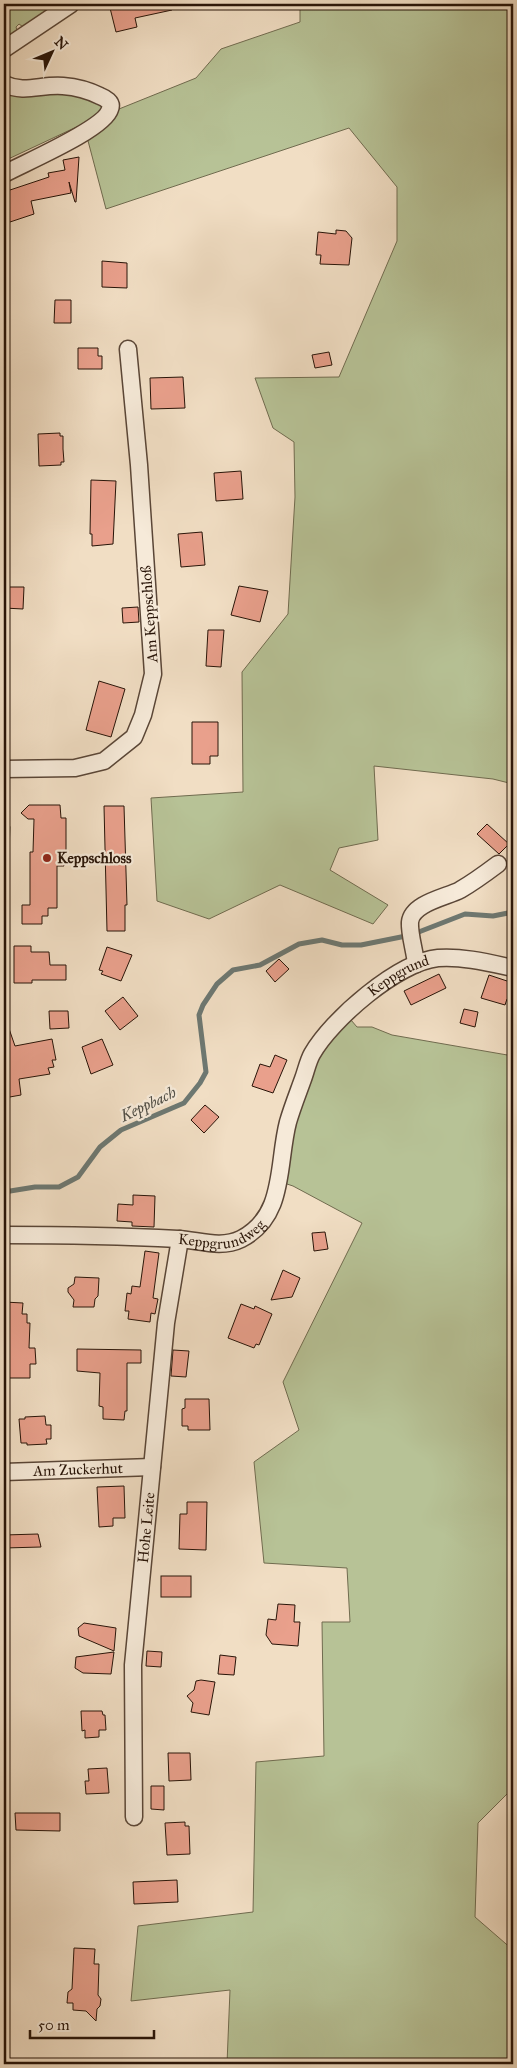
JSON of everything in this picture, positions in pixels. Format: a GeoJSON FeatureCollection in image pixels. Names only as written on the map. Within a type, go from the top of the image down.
{"type":"FeatureCollection","features":[{"type":"Feature","properties":{"kind":"street"},"geometry":{"type":"LineString","coordinates":[[4,49],[71,4]]}},
{"type":"Feature","properties":{"kind":"street"},"geometry":{"type":"LineString","coordinates":[[4,84],[15,89],[50,84],[82,88],[107,99],[111,105],[106,116],[86,132],[4,174]]}},
{"type":"Feature","properties":{"kind":"street","name":"Am Keppschloß"},"geometry":{"type":"LineString","coordinates":[[4,769],[75,768],[104,761],[134,736],[143,715],[153,674],[139,465],[128,349]]}},
{"type":"Feature","properties":{"kind":"street"},"geometry":{"type":"LineString","coordinates":[[415,957],[410,921],[415,912],[427,903],[458,891],[477,880],[498,864]]}},
{"type":"Feature","properties":{"kind":"street","name":"Keppgrund"},"geometry":{"type":"LineString","coordinates":[[311,1055],[334,1026],[415,957],[458,959],[513,968]]}},
{"type":"Feature","properties":{"kind":"street","name":"Keppgrundweg"},"geometry":{"type":"LineString","coordinates":[[4,1235],[180,1239],[224,1244],[240,1240],[265,1219],[276,1197],[288,1123],[311,1055]]}},
{"type":"Feature","properties":{"kind":"street","name":"Hohe Leite"},"geometry":{"type":"LineString","coordinates":[[134,1817],[133,1665],[166,1323],[180,1239]]}},
{"type":"Feature","properties":{"kind":"street","name":"Am Zuckerhut"},"geometry":{"type":"LineString","coordinates":[[4,1472],[152,1467]]}},
{"type":"Feature","properties":{"kind":"green space"},"geometry":{"type":"Polygon","coordinates":[[[4,4],[62,4],[26,29],[19,24],[16,27],[18,34],[4,43],[4,4]]]}},
{"type":"Feature","properties":{"kind":"green space"},"geometry":{"type":"Polygon","coordinates":[[[300,4],[513,4],[513,784],[493,779],[374,766],[378,840],[339,848],[330,870],[388,905],[373,924],[280,885],[209,919],[157,901],[151,798],[243,792],[242,672],[288,614],[295,497],[294,442],[273,428],[255,378],[339,377],[397,241],[397,187],[349,128],[106,209],[87,137],[114,111],[196,78],[221,49],[300,22],[300,4]]]}},
{"type":"Feature","properties":{"kind":"green space"},"geometry":{"type":"Polygon","coordinates":[[[4,88],[76,94],[102,105],[101,111],[85,123],[4,161],[4,88]]]}},
{"type":"Feature","properties":{"kind":"green space"},"geometry":{"type":"Polygon","coordinates":[[[4,812],[10,827],[7,892],[4,898],[4,812]]]}},
{"type":"Feature","properties":{"kind":"green space"},"geometry":{"type":"Polygon","coordinates":[[[351,1020],[357,1027],[372,1027],[392,1035],[513,1056],[513,1788],[478,1823],[475,1917],[513,1950],[513,2064],[227,2064],[230,1990],[131,2001],[138,1926],[253,1912],[256,1762],[324,1756],[322,1622],[350,1622],[347,1568],[264,1563],[254,1462],[299,1430],[283,1382],[362,1223],[284,1183],[294,1123],[317,1058],[336,1033],[351,1020]]]}},
{"type":"Feature","properties":{"kind":"building"},"geometry":{"type":"Polygon","coordinates":[[[109,4],[172,4],[172,10],[135,18],[137,27],[116,32],[109,4]]]}},
{"type":"Feature","properties":{"kind":"building"},"geometry":{"type":"Polygon","coordinates":[[[79,157],[76,202],[69,182],[71,193],[31,201],[34,214],[4,224],[4,192],[49,177],[48,173],[65,170],[63,160],[79,157]]]}},
{"type":"Feature","properties":{"kind":"building"},"geometry":{"type":"Polygon","coordinates":[[[336,230],[346,231],[352,238],[349,265],[320,264],[321,255],[316,255],[318,232],[336,234],[336,230]]]}},
{"type":"Feature","properties":{"kind":"building"},"geometry":{"type":"Polygon","coordinates":[[[102,261],[127,263],[127,288],[102,287],[102,261]]]}},
{"type":"Feature","properties":{"kind":"building"},"geometry":{"type":"Polygon","coordinates":[[[55,300],[71,300],[71,323],[54,323],[55,300]]]}},
{"type":"Feature","properties":{"kind":"building"},"geometry":{"type":"Polygon","coordinates":[[[78,348],[98,348],[98,356],[102,356],[102,369],[78,369],[78,348]]]}},
{"type":"Feature","properties":{"kind":"building"},"geometry":{"type":"Polygon","coordinates":[[[329,352],[332,365],[315,368],[312,355],[329,352]]]}},
{"type":"Feature","properties":{"kind":"building"},"geometry":{"type":"Polygon","coordinates":[[[183,377],[185,408],[151,409],[150,378],[183,377]]]}},
{"type":"Feature","properties":{"kind":"building"},"geometry":{"type":"Polygon","coordinates":[[[60,433],[60,436],[63,436],[64,462],[61,462],[61,465],[39,466],[38,434],[60,433]]]}},
{"type":"Feature","properties":{"kind":"building"},"geometry":{"type":"Polygon","coordinates":[[[241,471],[243,499],[216,501],[214,473],[241,471]]]}},
{"type":"Feature","properties":{"kind":"building"},"geometry":{"type":"Polygon","coordinates":[[[91,480],[116,481],[113,544],[92,546],[92,534],[90,534],[91,480]]]}},
{"type":"Feature","properties":{"kind":"building"},"geometry":{"type":"Polygon","coordinates":[[[202,532],[205,565],[181,567],[178,534],[202,532]]]}},
{"type":"Feature","properties":{"kind":"building"},"geometry":{"type":"Polygon","coordinates":[[[239,586],[268,591],[260,622],[231,615],[239,586]]]}},
{"type":"Feature","properties":{"kind":"building"},"geometry":{"type":"Polygon","coordinates":[[[4,587],[24,587],[23,609],[4,608],[4,587]]]}},
{"type":"Feature","properties":{"kind":"building"},"geometry":{"type":"Polygon","coordinates":[[[138,607],[139,622],[123,623],[122,608],[138,607]]]}},
{"type":"Feature","properties":{"kind":"building"},"geometry":{"type":"Polygon","coordinates":[[[208,630],[224,630],[221,667],[206,666],[208,630]]]}},
{"type":"Feature","properties":{"kind":"building"},"geometry":{"type":"Polygon","coordinates":[[[99,681],[125,689],[111,737],[86,730],[99,681]]]}},
{"type":"Feature","properties":{"kind":"building"},"geometry":{"type":"Polygon","coordinates":[[[192,722],[218,722],[218,756],[210,756],[210,764],[192,764],[192,722]]]}},
{"type":"Feature","properties":{"kind":"building","name":"Keppschloss"},"geometry":{"type":"Polygon","coordinates":[[[29,805],[60,805],[61,818],[66,818],[66,852],[63,852],[64,866],[57,866],[57,908],[48,908],[48,916],[42,916],[42,924],[22,924],[22,905],[30,905],[30,852],[33,852],[34,819],[28,819],[21,813],[29,805]]]}},
{"type":"Feature","properties":{"kind":"building"},"geometry":{"type":"Polygon","coordinates":[[[104,806],[124,806],[127,905],[125,905],[125,931],[107,931],[104,806]]]}},
{"type":"Feature","properties":{"kind":"building"},"geometry":{"type":"Polygon","coordinates":[[[487,824],[509,844],[499,854],[477,834],[487,824]]]}},
{"type":"Feature","properties":{"kind":"building"},"geometry":{"type":"Polygon","coordinates":[[[14,946],[31,946],[31,952],[49,952],[50,965],[66,965],[66,980],[32,980],[32,983],[14,983],[14,946]]]}},
{"type":"Feature","properties":{"kind":"building"},"geometry":{"type":"Polygon","coordinates":[[[107,947],[132,955],[121,981],[101,974],[103,971],[99,970],[107,947]]]}},
{"type":"Feature","properties":{"kind":"building"},"geometry":{"type":"Polygon","coordinates":[[[279,959],[289,969],[275,982],[266,971],[279,959]]]}},
{"type":"Feature","properties":{"kind":"building"},"geometry":{"type":"Polygon","coordinates":[[[439,974],[446,988],[411,1005],[404,991],[439,974]]]}},
{"type":"Feature","properties":{"kind":"building"},"geometry":{"type":"Polygon","coordinates":[[[489,975],[513,983],[513,1001],[507,999],[505,1005],[481,998],[489,975]]]}},
{"type":"Feature","properties":{"kind":"building"},"geometry":{"type":"Polygon","coordinates":[[[123,997],[138,1016],[120,1030],[105,1011],[123,997]]]}},
{"type":"Feature","properties":{"kind":"building"},"geometry":{"type":"Polygon","coordinates":[[[464,1009],[478,1012],[475,1027],[460,1023],[464,1009]]]}},
{"type":"Feature","properties":{"kind":"building"},"geometry":{"type":"Polygon","coordinates":[[[49,1011],[68,1011],[69,1028],[50,1029],[49,1011]]]}},
{"type":"Feature","properties":{"kind":"building"},"geometry":{"type":"Polygon","coordinates":[[[6,1020],[15,1046],[52,1039],[56,1060],[52,1060],[54,1067],[48,1068],[50,1074],[19,1079],[21,1095],[4,1098],[4,1021],[6,1020]]]}},
{"type":"Feature","properties":{"kind":"building"},"geometry":{"type":"Polygon","coordinates":[[[102,1039],[113,1065],[91,1074],[82,1047],[102,1039]]]}},
{"type":"Feature","properties":{"kind":"building"},"geometry":{"type":"Polygon","coordinates":[[[275,1055],[287,1060],[273,1093],[252,1086],[260,1064],[270,1067],[275,1055]]]}},
{"type":"Feature","properties":{"kind":"building"},"geometry":{"type":"Polygon","coordinates":[[[205,1105],[219,1117],[204,1133],[191,1120],[205,1105]]]}},
{"type":"Feature","properties":{"kind":"building"},"geometry":{"type":"Polygon","coordinates":[[[133,1195],[155,1196],[154,1227],[132,1226],[132,1222],[117,1221],[118,1204],[133,1205],[133,1195]]]}},
{"type":"Feature","properties":{"kind":"building"},"geometry":{"type":"Polygon","coordinates":[[[325,1232],[328,1249],[314,1251],[312,1233],[325,1232]]]}},
{"type":"Feature","properties":{"kind":"building"},"geometry":{"type":"Polygon","coordinates":[[[145,1251],[159,1253],[153,1298],[158,1299],[155,1314],[151,1313],[150,1322],[128,1319],[129,1311],[125,1311],[127,1293],[131,1294],[132,1286],[140,1287],[145,1251]]]}},
{"type":"Feature","properties":{"kind":"building"},"geometry":{"type":"Polygon","coordinates":[[[283,1270],[300,1278],[292,1297],[271,1300],[283,1270]]]}},
{"type":"Feature","properties":{"kind":"building"},"geometry":{"type":"Polygon","coordinates":[[[75,1277],[99,1278],[98,1296],[95,1299],[94,1307],[73,1307],[74,1300],[68,1292],[68,1288],[74,1284],[75,1277]]]}},
{"type":"Feature","properties":{"kind":"building"},"geometry":{"type":"Polygon","coordinates":[[[4,1302],[23,1303],[22,1314],[27,1314],[27,1323],[30,1323],[29,1348],[35,1348],[36,1364],[30,1364],[30,1378],[4,1378],[4,1302]]]}},
{"type":"Feature","properties":{"kind":"building"},"geometry":{"type":"Polygon","coordinates":[[[241,1304],[254,1309],[255,1306],[272,1314],[259,1345],[256,1344],[254,1348],[228,1338],[241,1304]]]}},
{"type":"Feature","properties":{"kind":"building"},"geometry":{"type":"Polygon","coordinates":[[[77,1349],[141,1350],[141,1363],[127,1363],[127,1411],[125,1411],[124,1420],[103,1419],[103,1407],[99,1406],[100,1373],[77,1371],[77,1349]]]}},
{"type":"Feature","properties":{"kind":"building"},"geometry":{"type":"Polygon","coordinates":[[[173,1350],[189,1351],[186,1377],[171,1376],[173,1350]]]}},
{"type":"Feature","properties":{"kind":"building"},"geometry":{"type":"Polygon","coordinates":[[[185,1399],[209,1399],[210,1430],[188,1430],[188,1426],[182,1426],[182,1409],[185,1408],[185,1399]]]}},
{"type":"Feature","properties":{"kind":"building"},"geometry":{"type":"Polygon","coordinates":[[[45,1416],[46,1425],[51,1425],[51,1439],[46,1439],[47,1444],[27,1445],[27,1443],[21,1443],[19,1419],[45,1416]]]}},
{"type":"Feature","properties":{"kind":"building"},"geometry":{"type":"Polygon","coordinates":[[[124,1486],[125,1518],[113,1518],[113,1526],[99,1527],[97,1487],[124,1486]]]}},
{"type":"Feature","properties":{"kind":"building"},"geometry":{"type":"Polygon","coordinates":[[[187,1502],[207,1502],[206,1550],[179,1549],[180,1514],[187,1514],[187,1502]]]}},
{"type":"Feature","properties":{"kind":"building"},"geometry":{"type":"Polygon","coordinates":[[[38,1534],[41,1547],[4,1548],[4,1535],[38,1534]]]}},
{"type":"Feature","properties":{"kind":"building"},"geometry":{"type":"Polygon","coordinates":[[[161,1576],[191,1576],[191,1597],[161,1597],[161,1576]]]}},
{"type":"Feature","properties":{"kind":"building"},"geometry":{"type":"Polygon","coordinates":[[[278,1604],[295,1605],[294,1622],[300,1622],[298,1646],[272,1644],[266,1635],[268,1619],[276,1620],[278,1604]]]}},
{"type":"Feature","properties":{"kind":"building"},"geometry":{"type":"Polygon","coordinates":[[[84,1623],[116,1628],[114,1651],[79,1636],[78,1628],[84,1623]]]}},
{"type":"Feature","properties":{"kind":"building"},"geometry":{"type":"Polygon","coordinates":[[[147,1651],[162,1652],[161,1667],[146,1666],[147,1651]]]}},
{"type":"Feature","properties":{"kind":"building"},"geometry":{"type":"Polygon","coordinates":[[[114,1652],[111,1674],[83,1673],[75,1668],[76,1657],[114,1652]]]}},
{"type":"Feature","properties":{"kind":"building"},"geometry":{"type":"Polygon","coordinates":[[[220,1655],[236,1657],[234,1675],[218,1674],[220,1655]]]}},
{"type":"Feature","properties":{"kind":"building"},"geometry":{"type":"Polygon","coordinates":[[[196,1681],[215,1682],[209,1715],[191,1712],[193,1703],[187,1696],[194,1690],[196,1681]]]}},
{"type":"Feature","properties":{"kind":"building"},"geometry":{"type":"Polygon","coordinates":[[[81,1711],[102,1711],[103,1715],[105,1715],[106,1730],[99,1730],[99,1737],[85,1738],[85,1730],[82,1731],[81,1711]]]}},
{"type":"Feature","properties":{"kind":"building"},"geometry":{"type":"Polygon","coordinates":[[[168,1753],[190,1753],[191,1780],[169,1781],[168,1753]]]}},
{"type":"Feature","properties":{"kind":"building"},"geometry":{"type":"Polygon","coordinates":[[[107,1768],[109,1793],[86,1794],[85,1781],[89,1781],[88,1769],[107,1768]]]}},
{"type":"Feature","properties":{"kind":"building"},"geometry":{"type":"Polygon","coordinates":[[[151,1786],[164,1786],[164,1810],[151,1809],[151,1786]]]}},
{"type":"Feature","properties":{"kind":"building"},"geometry":{"type":"Polygon","coordinates":[[[15,1813],[60,1813],[60,1831],[16,1830],[15,1813]]]}},
{"type":"Feature","properties":{"kind":"building"},"geometry":{"type":"Polygon","coordinates":[[[185,1822],[185,1826],[189,1826],[190,1854],[167,1855],[165,1823],[185,1822]]]}},
{"type":"Feature","properties":{"kind":"building"},"geometry":{"type":"Polygon","coordinates":[[[177,1880],[178,1902],[134,1904],[133,1882],[177,1880]]]}},
{"type":"Feature","properties":{"kind":"building"},"geometry":{"type":"Polygon","coordinates":[[[74,1948],[95,1949],[94,1964],[99,1964],[98,1995],[101,1999],[100,2006],[97,2009],[96,2021],[86,2011],[73,2010],[73,2003],[67,2003],[68,1992],[72,1989],[74,1948]]]}},
{"type":"Feature","properties":{"kind":"waterway","name":"Keppbach"},"geometry":{"type":"LineString","coordinates":[[4,1192],[35,1187],[59,1187],[78,1177],[100,1147],[121,1130],[184,1103],[206,1072],[199,1015],[203,1005],[217,984],[233,970],[260,965],[299,944],[322,940],[342,945],[361,945],[411,935],[465,914],[493,916],[513,912]]}},
{"type":"Feature","properties":{"kind":"place","name":"Keppschloss"},"geometry":{"type":"Point","coordinates":[47,858]}}]}
